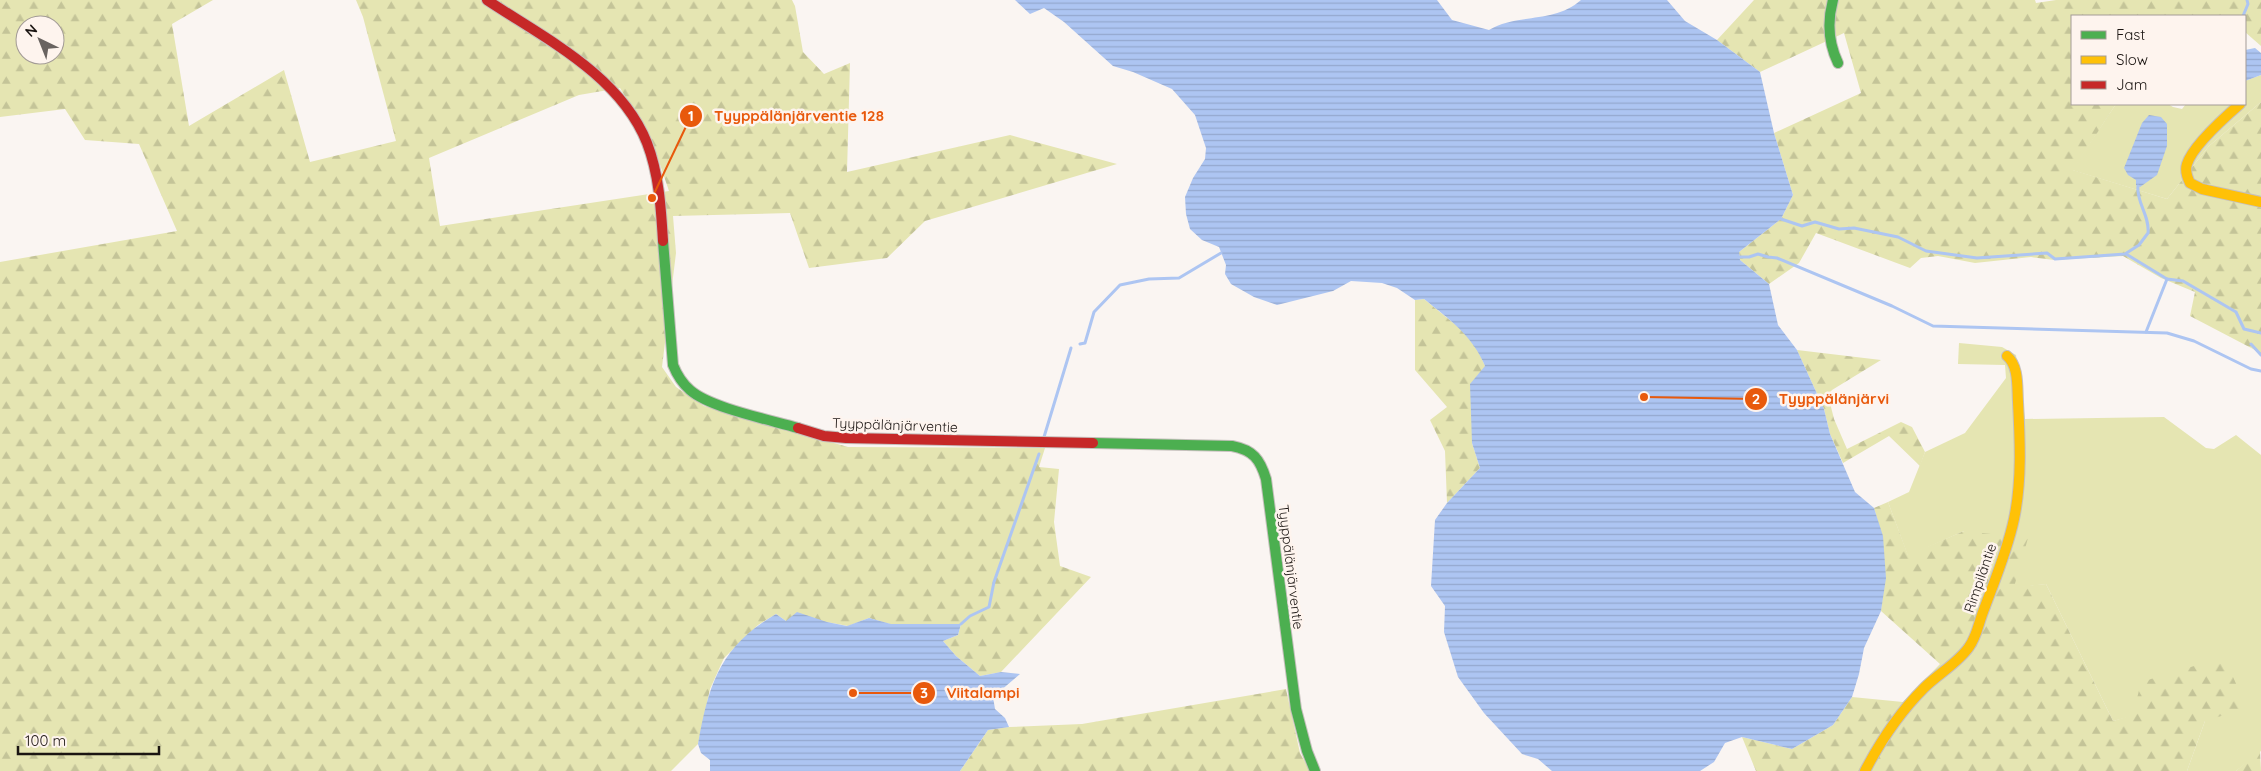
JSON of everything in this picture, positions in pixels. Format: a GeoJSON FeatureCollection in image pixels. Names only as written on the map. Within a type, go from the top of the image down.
{"type":"FeatureCollection","features":[{"type":"Feature","properties":{"kind":"street","name":"Tyyppälänjärventie"},"geometry":{"type":"LineString","coordinates":[[487,0],[591,72],[610,89],[636,120],[654,162],[659,195],[673,365],[684,386],[694,394],[706,401],[824,436],[1232,446],[1246,448],[1254,454],[1262,464],[1266,479],[1291,682],[1299,726],[1315,771]]}},
{"type":"Feature","properties":{"kind":"street"},"geometry":{"type":"LineString","coordinates":[[1833,0],[1829,14],[1830,34],[1834,55],[1838,62]]}},
{"type":"Feature","properties":{"kind":"street"},"geometry":{"type":"LineString","coordinates":[[2239,105],[2193,152],[2187,164],[2186,172],[2190,183],[2202,189],[2261,202]]}},
{"type":"Feature","properties":{"kind":"street","name":"Rimpiläntie"},"geometry":{"type":"LineString","coordinates":[[1865,771],[1872,757],[1905,710],[1938,675],[1968,649],[1976,636],[1982,614],[1997,580],[2014,519],[2020,440],[2013,361],[2007,356]]}},
{"type":"Feature","properties":{"kind":"green space"},"geometry":{"type":"Polygon","coordinates":[[[0,0],[213,0],[172,24],[189,126],[284,70],[310,162],[396,141],[363,17],[356,0],[792,0],[795,6],[803,52],[824,74],[850,63],[847,172],[1010,135],[1117,164],[925,221],[887,258],[809,268],[790,213],[673,216],[676,253],[662,367],[676,387],[704,406],[848,447],[1045,448],[1039,467],[1059,469],[1054,522],[1060,566],[1091,577],[1001,672],[980,676],[956,656],[943,641],[958,635],[961,624],[890,624],[869,618],[848,626],[827,622],[786,621],[776,614],[758,625],[724,658],[710,689],[698,744],[671,771],[0,771],[0,262],[177,231],[139,144],[85,140],[65,109],[0,117],[0,0]],[[620,88],[579,95],[429,158],[440,226],[669,191],[651,138],[620,88]]]}},
{"type":"Feature","properties":{"kind":"green space"},"geometry":{"type":"Polygon","coordinates":[[[1754,0],[2035,0],[2036,3],[2056,0],[2261,0],[2261,46],[2246,33],[2246,15],[2071,15],[2071,105],[2115,105],[2073,170],[2167,199],[2209,146],[2261,102],[2261,356],[2255,350],[2190,316],[2195,292],[2161,278],[2123,256],[2054,260],[2031,257],[1975,263],[1938,256],[1921,258],[1910,268],[1816,233],[1799,263],[1769,284],[1740,260],[1739,252],[1781,219],[1793,195],[1774,133],[1861,93],[1844,33],[1760,72],[1717,40],[1754,0]]]}},
{"type":"Feature","properties":{"kind":"green space"},"geometry":{"type":"Polygon","coordinates":[[[2261,75],[2261,102],[2209,146],[2167,199],[2072,170],[2115,105],[2170,105],[2182,109],[2185,105],[2246,105],[2246,81],[2261,75]]]}},
{"type":"Feature","properties":{"kind":"green space"},"geometry":{"type":"Polygon","coordinates":[[[1424,299],[1462,330],[1477,348],[1485,366],[1472,443],[1480,468],[1447,503],[1445,451],[1430,420],[1447,407],[1415,370],[1415,300],[1424,299]]]}},
{"type":"Feature","properties":{"kind":"green space"},"geometry":{"type":"Polygon","coordinates":[[[1959,343],[2002,347],[2016,355],[2025,419],[2164,417],[2206,448],[2214,449],[2236,435],[2261,455],[2261,751],[2236,771],[2187,771],[2205,721],[2133,716],[2113,721],[2046,584],[2014,588],[1964,531],[1908,556],[1888,502],[1909,492],[1925,452],[1965,433],[2006,378],[2005,365],[1958,364],[1959,343]]]}},
{"type":"Feature","properties":{"kind":"green space"},"geometry":{"type":"Polygon","coordinates":[[[1797,350],[1881,360],[1832,390],[1828,395],[1834,419],[1847,449],[1901,422],[1912,427],[1925,452],[1920,466],[1889,436],[1843,463],[1830,434],[1824,409],[1797,350]]]}},
{"type":"Feature","properties":{"kind":"green space"},"geometry":{"type":"Polygon","coordinates":[[[1888,502],[1908,555],[1964,531],[2028,538],[2014,587],[2046,584],[2113,721],[2133,715],[2141,682],[2224,657],[2247,708],[2205,721],[2187,771],[1756,771],[1742,737],[1792,749],[1833,725],[1852,697],[1903,702],[1940,664],[1881,611],[1884,559],[1881,535],[1874,508],[1888,502]]]}},
{"type":"Feature","properties":{"kind":"green space"},"geometry":{"type":"Polygon","coordinates":[[[1286,689],[1300,753],[1310,771],[960,771],[988,730],[1009,727],[1082,724],[1286,689]]]}},
{"type":"Feature","properties":{"kind":"green space"},"geometry":{"type":"Polygon","coordinates":[[[2260,750],[2261,771],[2236,771],[2260,750]]]}},
{"type":"Feature","properties":{"kind":"water"},"geometry":{"type":"Polygon","coordinates":[[[1015,0],[1437,0],[1452,20],[1489,30],[1511,22],[1547,16],[1570,7],[1581,0],[1667,0],[1685,21],[1717,40],[1760,72],[1774,133],[1793,195],[1781,219],[1739,252],[1740,260],[1769,284],[1778,325],[1797,350],[1824,409],[1830,434],[1855,492],[1874,508],[1883,536],[1886,578],[1881,611],[1864,648],[1852,697],[1833,725],[1792,749],[1742,737],[1725,743],[1714,762],[1700,771],[1552,771],[1538,759],[1522,754],[1484,713],[1458,677],[1444,632],[1445,606],[1431,586],[1435,520],[1447,503],[1480,468],[1472,443],[1470,384],[1485,366],[1474,345],[1443,314],[1424,299],[1415,300],[1397,288],[1382,283],[1351,281],[1333,291],[1277,305],[1254,297],[1231,284],[1225,274],[1226,265],[1219,247],[1202,240],[1190,229],[1186,214],[1185,197],[1193,178],[1205,159],[1206,148],[1195,115],[1172,89],[1133,72],[1113,66],[1064,22],[1044,8],[1030,14],[1015,0]]]}},
{"type":"Feature","properties":{"kind":"water"},"geometry":{"type":"Polygon","coordinates":[[[2255,48],[2261,53],[2261,75],[2246,81],[2246,50],[2255,48]]]}},
{"type":"Feature","properties":{"kind":"water"},"geometry":{"type":"Polygon","coordinates":[[[2149,115],[2161,117],[2167,124],[2167,146],[2157,175],[2140,187],[2136,185],[2136,180],[2128,175],[2124,168],[2142,123],[2149,115]]]}},
{"type":"Feature","properties":{"kind":"water"},"geometry":{"type":"Polygon","coordinates":[[[797,612],[827,622],[847,626],[869,618],[891,624],[961,624],[958,635],[943,641],[956,656],[980,676],[1001,672],[1020,674],[993,697],[995,709],[1005,718],[1009,727],[988,730],[960,771],[710,771],[710,760],[701,753],[698,744],[707,703],[720,668],[742,640],[757,627],[776,614],[786,621],[797,612]]]}},
{"type":"Feature","properties":{"kind":"waterway"},"geometry":{"type":"LineString","coordinates":[[2243,15],[2248,4],[2247,0]]}},
{"type":"Feature","properties":{"kind":"waterway"},"geometry":{"type":"LineString","coordinates":[[1781,219],[1802,226],[1815,222],[1839,229],[1854,228],[1898,237],[1926,251],[1977,258],[2047,253],[2055,259],[2125,254],[2139,245],[2148,233],[2147,221],[2139,198],[2138,186]]}},
{"type":"Feature","properties":{"kind":"waterway"},"geometry":{"type":"LineString","coordinates":[[1080,344],[1085,343],[1094,312],[1120,285],[1149,279],[1179,278],[1221,253]]}},
{"type":"Feature","properties":{"kind":"waterway"},"geometry":{"type":"LineString","coordinates":[[1739,257],[1749,257],[1758,254],[1777,258],[1892,306],[1933,326],[2167,333],[2194,341],[2251,369],[2261,371]]}},
{"type":"Feature","properties":{"kind":"waterway"},"geometry":{"type":"LineString","coordinates":[[2126,254],[2167,279],[2146,332]]}},
{"type":"Feature","properties":{"kind":"waterway"},"geometry":{"type":"LineString","coordinates":[[2167,279],[2183,281],[2236,312],[2244,329],[2261,333]]}},
{"type":"Feature","properties":{"kind":"waterway"},"geometry":{"type":"LineString","coordinates":[[2251,344],[2261,355]]}},
{"type":"Feature","properties":{"kind":"waterway"},"geometry":{"type":"LineString","coordinates":[[1044,437],[1071,348]]}},
{"type":"Feature","properties":{"kind":"waterway"},"geometry":{"type":"LineString","coordinates":[[961,624],[970,616],[989,607],[994,582],[1039,454]]}},
{"type":"Feature","properties":{"kind":"traffic: fast"},"geometry":{"type":"LineString","coordinates":[[1833,0],[1830,16],[1830,40],[1838,63]]}},
{"type":"Feature","properties":{"kind":"traffic: fast"},"geometry":{"type":"LineString","coordinates":[[663,241],[673,365],[682,382],[699,396],[726,408],[798,428]]}},
{"type":"Feature","properties":{"kind":"traffic: fast"},"geometry":{"type":"LineString","coordinates":[[1093,443],[1232,446],[1245,450],[1255,456],[1266,479],[1296,709],[1307,751],[1315,771]]}},
{"type":"Feature","properties":{"kind":"traffic: slow"},"geometry":{"type":"LineString","coordinates":[[2239,105],[2196,148],[2187,164],[2187,174],[2190,183],[2202,189],[2261,202]]}},
{"type":"Feature","properties":{"kind":"traffic: slow"},"geometry":{"type":"LineString","coordinates":[[1865,771],[1884,738],[1915,697],[1959,658],[1972,643],[2004,555],[2017,505],[2020,461],[2017,377],[2014,365],[2007,356]]}},
{"type":"Feature","properties":{"kind":"traffic: jam"},"geometry":{"type":"LineString","coordinates":[[487,0],[578,60],[619,97],[635,119],[651,155],[657,179],[663,241]]}},
{"type":"Feature","properties":{"kind":"traffic: jam"},"geometry":{"type":"LineString","coordinates":[[798,428],[824,436],[846,438],[1093,443]]}},
{"type":"Feature","properties":{"kind":"place","name":"Tyyppälänjärventie 128"},"geometry":{"type":"Point","coordinates":[652,198]}},
{"type":"Feature","properties":{"kind":"place","name":"Tyyppälänjärvi"},"geometry":{"type":"Point","coordinates":[1644,397]}},
{"type":"Feature","properties":{"kind":"place","name":"Viitalampi"},"geometry":{"type":"Point","coordinates":[853,693]}}]}
